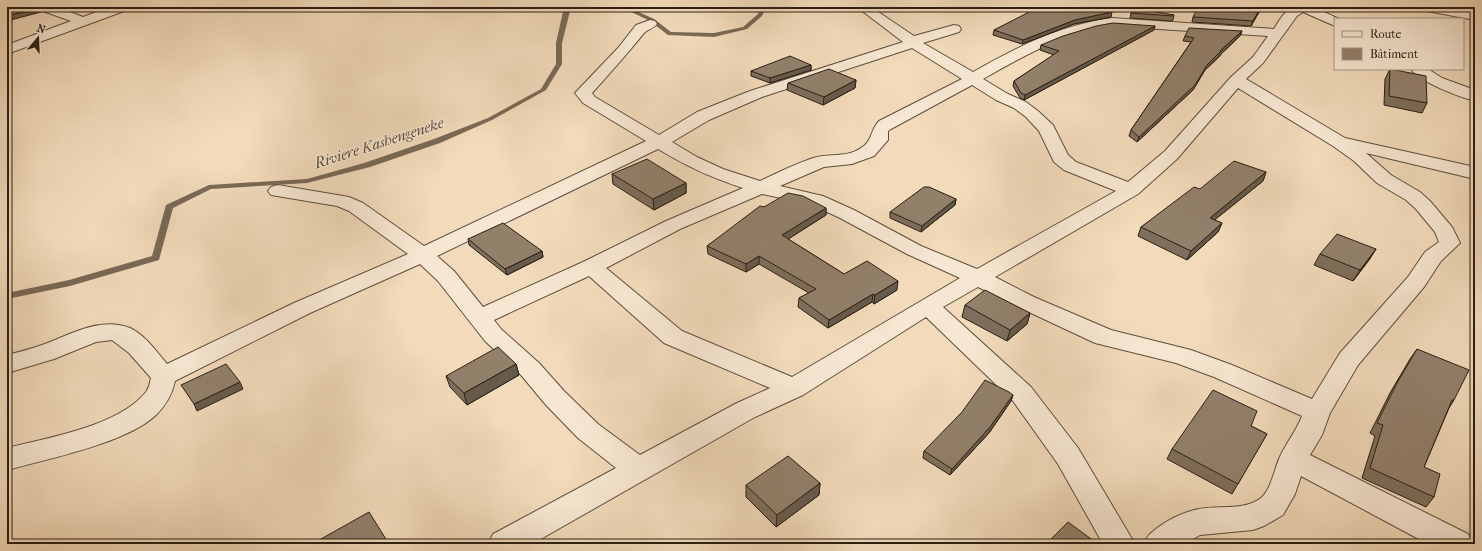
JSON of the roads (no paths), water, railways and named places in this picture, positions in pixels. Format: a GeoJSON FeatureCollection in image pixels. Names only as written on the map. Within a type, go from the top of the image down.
{"type":"FeatureCollection","features":[{"type":"Feature","properties":{"kind":"street"},"geometry":{"type":"LineString","coordinates":[[45,7],[82,21]]}},
{"type":"Feature","properties":{"kind":"street"},"geometry":{"type":"LineString","coordinates":[[7,50],[122,7]]}},
{"type":"Feature","properties":{"kind":"street"},"geometry":{"type":"LineString","coordinates":[[863,7],[944,63],[974,78],[1032,114],[1047,129],[1060,158],[1070,166],[1131,190]]}},
{"type":"Feature","properties":{"kind":"street"},"geometry":{"type":"LineString","coordinates":[[504,544],[746,410],[794,388],[977,277],[1131,190],[1171,155],[1236,80],[1258,60],[1292,13],[1302,7],[1334,22]]}},
{"type":"Feature","properties":{"kind":"street"},"geometry":{"type":"LineString","coordinates":[[1427,7],[1475,16]]}},
{"type":"Feature","properties":{"kind":"street"},"geometry":{"type":"LineString","coordinates":[[479,318],[591,267],[673,225],[820,162],[852,159],[868,152],[879,140],[880,130],[885,126],[974,78],[1018,52],[1069,30],[1093,24],[1112,22],[1278,33]]}},
{"type":"Feature","properties":{"kind":"street"},"geometry":{"type":"LineString","coordinates":[[650,24],[641,28],[623,51],[583,93],[588,100],[691,161],[716,173],[762,188],[816,200],[847,214],[914,250],[977,277],[1026,302],[1104,337],[1182,356],[1223,371],[1317,412]]}},
{"type":"Feature","properties":{"kind":"street"},"geometry":{"type":"LineString","coordinates":[[7,459],[102,432],[139,415],[157,396],[164,376],[302,308],[423,255],[659,142],[703,116],[756,94],[914,43],[920,38],[954,29]]}},
{"type":"Feature","properties":{"kind":"street"},"geometry":{"type":"LineString","coordinates":[[1420,70],[1437,81],[1475,96]]}},
{"type":"Feature","properties":{"kind":"street"},"geometry":{"type":"LineString","coordinates":[[1160,544],[1181,529],[1198,522],[1253,517],[1272,506],[1280,494],[1293,459],[1308,435],[1317,412],[1349,359],[1416,282],[1433,257],[1450,242],[1445,231],[1423,205],[1413,196],[1384,179],[1360,157],[1338,142],[1236,80]]}},
{"type":"Feature","properties":{"kind":"street"},"geometry":{"type":"LineString","coordinates":[[1338,142],[1475,173]]}},
{"type":"Feature","properties":{"kind":"street"},"geometry":{"type":"LineString","coordinates":[[278,191],[331,199],[356,207],[423,255],[446,276],[493,335],[530,369],[555,398],[588,431],[640,470]]}},
{"type":"Feature","properties":{"kind":"street"},"geometry":{"type":"LineString","coordinates":[[591,267],[673,337],[794,388]]}},
{"type":"Feature","properties":{"kind":"street"},"geometry":{"type":"LineString","coordinates":[[928,306],[1022,394],[1068,456],[1119,544]]}},
{"type":"Feature","properties":{"kind":"street"},"geometry":{"type":"LineString","coordinates":[[7,364],[46,352],[93,334],[110,332],[122,334],[164,376]]}},
{"type":"Feature","properties":{"kind":"street"},"geometry":{"type":"LineString","coordinates":[[1293,459],[1457,544]]}},
{"type":"Feature","properties":{"kind":"waterway","name":"Riviere Kashengeneke"},"geometry":{"type":"LineString","coordinates":[[7,296],[70,283],[156,258],[169,207],[209,187],[307,181],[367,165],[437,141],[490,119],[543,90],[559,64],[559,43],[568,7]]}},
{"type":"Feature","properties":{"kind":"waterway","name":"Riviere Kashengeneke"},"geometry":{"type":"LineString","coordinates":[[624,7],[652,20],[670,34],[714,35],[745,28],[760,15],[763,7]]}}]}
